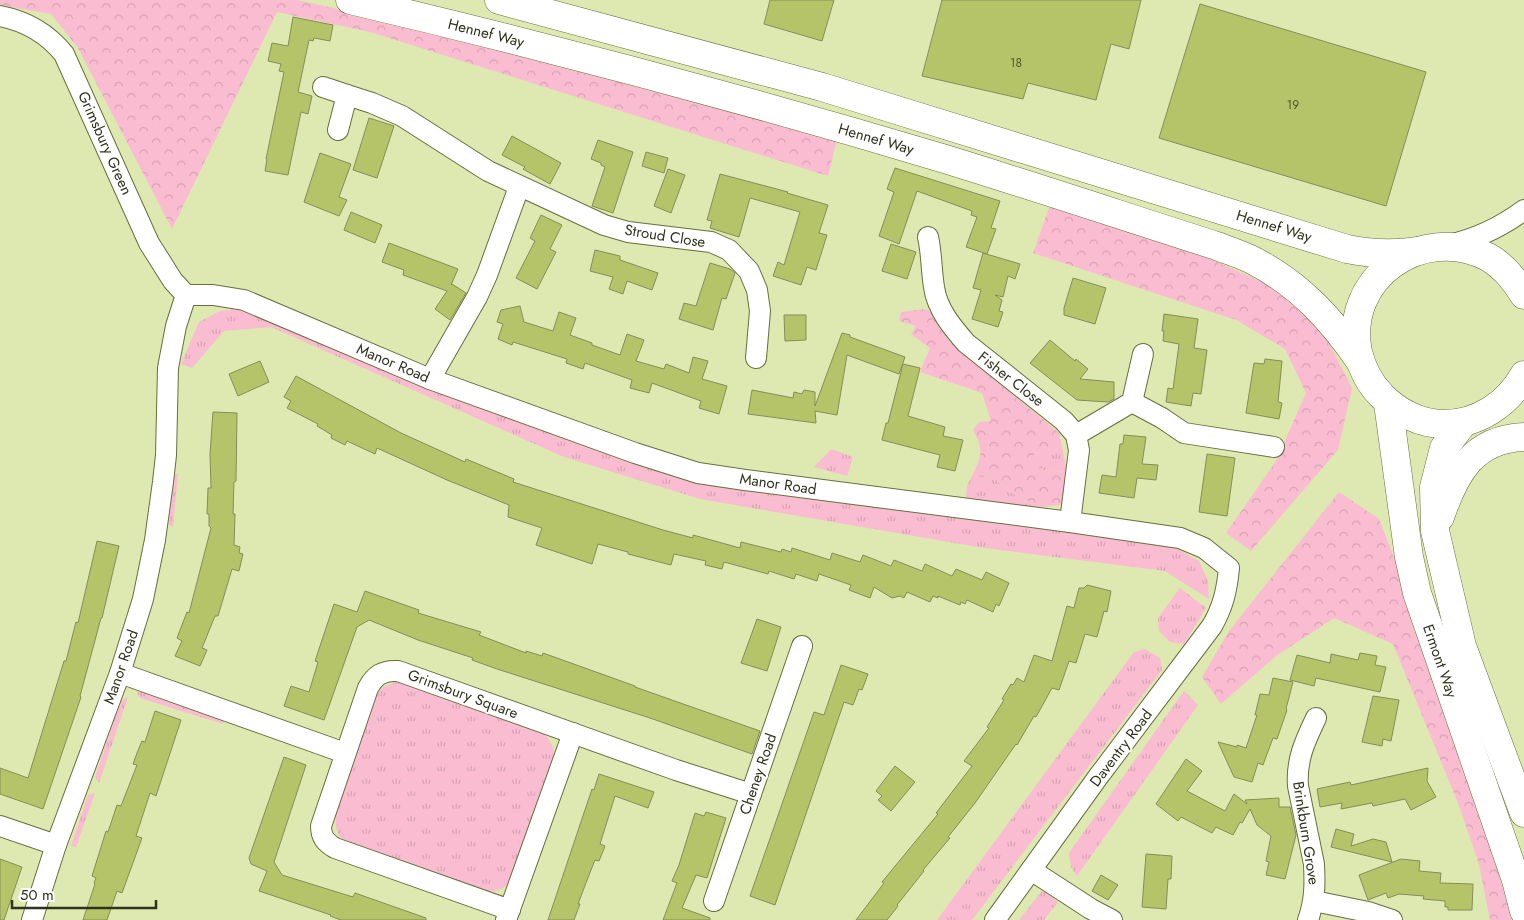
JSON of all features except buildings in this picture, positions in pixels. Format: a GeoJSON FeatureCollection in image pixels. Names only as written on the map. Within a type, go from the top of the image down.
{"type":"FeatureCollection","features":[{"type":"Feature","properties":{"kind":"main road","name":"Hennef Way"},"geometry":{"type":"LineString","coordinates":[[350,0],[596,60],[796,116],[946,159],[1217,246],[1256,262],[1318,307],[1334,325],[1360,361]]}},
{"type":"Feature","properties":{"kind":"main road","name":"Hennef Way"},"geometry":{"type":"LineString","coordinates":[[499,0],[822,87],[1361,252],[1393,254],[1456,247],[1472,251],[1502,267],[1524,295]]}},
{"type":"Feature","properties":{"kind":"main road"},"geometry":{"type":"LineString","coordinates":[[1428,249],[1402,258],[1387,268],[1366,294],[1360,310],[1357,327],[1360,361],[1366,375],[1376,390],[1388,403],[1405,414],[1424,421],[1444,424],[1464,422],[1479,417],[1493,409],[1507,398],[1524,375]]}},
{"type":"Feature","properties":{"kind":"main road","name":"Ermont Way"},"geometry":{"type":"LineString","coordinates":[[1388,403],[1409,558],[1417,593],[1446,682],[1516,880],[1524,911]]}},
{"type":"Feature","properties":{"kind":"main road"},"geometry":{"type":"LineString","coordinates":[[1493,409],[1524,407]]}},
{"type":"Feature","properties":{"kind":"main road","name":"Ermont Way"},"geometry":{"type":"LineString","coordinates":[[1464,422],[1444,448],[1434,487],[1435,531],[1462,646],[1524,813]]}},
{"type":"Feature","properties":{"kind":"main road"},"geometry":{"type":"LineString","coordinates":[[1435,531],[1447,497],[1469,459],[1490,443],[1524,437]]}},
{"type":"Feature","properties":{"kind":"street","name":"Grimsbury Green"},"geometry":{"type":"LineString","coordinates":[[0,16],[24,23],[36,29],[51,40],[64,54],[150,244],[173,281],[186,295]]}},
{"type":"Feature","properties":{"kind":"street","name":"Stroud Close"},"geometry":{"type":"LineString","coordinates":[[323,87],[372,103],[402,116],[473,162],[519,187],[604,225],[628,232],[711,242],[729,250],[749,271],[757,290],[760,311],[756,358]]}},
{"type":"Feature","properties":{"kind":"street"},"geometry":{"type":"LineString","coordinates":[[338,130],[347,95]]}},
{"type":"Feature","properties":{"kind":"street"},"geometry":{"type":"LineString","coordinates":[[430,379],[477,297],[519,187]]}},
{"type":"Feature","properties":{"kind":"street"},"geometry":{"type":"LineString","coordinates":[[1428,249],[1478,236],[1495,229],[1524,210]]}},
{"type":"Feature","properties":{"kind":"street","name":"Fisher Close"},"geometry":{"type":"LineString","coordinates":[[928,237],[932,254],[934,286],[937,299],[941,310],[956,331],[966,343],[1064,421],[1076,435]]}},
{"type":"Feature","properties":{"kind":"street","name":"Manor Road"},"geometry":{"type":"LineString","coordinates":[[32,920],[56,845],[120,673],[144,599],[155,540],[166,455],[168,368],[176,326],[186,295],[212,295],[244,300],[430,379],[635,453],[698,473],[1070,522],[1187,540],[1204,548],[1229,568]]}},
{"type":"Feature","properties":{"kind":"street"},"geometry":{"type":"LineString","coordinates":[[1070,522],[1079,450],[1076,435],[1132,402],[1143,354]]}},
{"type":"Feature","properties":{"kind":"street"},"geometry":{"type":"LineString","coordinates":[[1132,402],[1184,432],[1274,447]]}},
{"type":"Feature","properties":{"kind":"street","name":"Daventry Road"},"geometry":{"type":"LineString","coordinates":[[995,920],[1098,777],[1212,626],[1225,599],[1229,568]]}},
{"type":"Feature","properties":{"kind":"street","name":"Cheney Road"},"geometry":{"type":"LineString","coordinates":[[714,901],[802,646]]}},
{"type":"Feature","properties":{"kind":"street","name":"Grimsbury Square"},"geometry":{"type":"LineString","coordinates":[[573,733],[508,915],[335,848],[324,840],[321,826],[368,688],[372,680],[389,670],[398,671],[751,794]]}},
{"type":"Feature","properties":{"kind":"street"},"geometry":{"type":"LineString","coordinates":[[120,673],[345,753]]}},
{"type":"Feature","properties":{"kind":"street","name":"Brinkburn Grove"},"geometry":{"type":"LineString","coordinates":[[1308,920],[1314,901],[1314,864],[1297,773],[1302,748],[1316,718]]}},
{"type":"Feature","properties":{"kind":"street"},"geometry":{"type":"LineString","coordinates":[[0,826],[56,845]]}},
{"type":"Feature","properties":{"kind":"street"},"geometry":{"type":"LineString","coordinates":[[1031,870],[1091,909],[1112,920]]}},
{"type":"Feature","properties":{"kind":"street"},"geometry":{"type":"LineString","coordinates":[[1314,901],[1368,912],[1392,920]]}},
{"type":"Feature","properties":{"kind":"green space"},"geometry":{"type":"Polygon","coordinates":[[[0,0],[297,0],[383,19],[837,139],[828,176],[370,32],[277,12],[172,229],[78,48],[51,14],[0,5],[0,0]]]}},
{"type":"Feature","properties":{"kind":"green space"},"geometry":{"type":"Polygon","coordinates":[[[1051,202],[1192,251],[1283,291],[1325,335],[1352,388],[1338,450],[1251,551],[1226,533],[1276,461],[1306,393],[1285,349],[1236,320],[1033,253],[1051,202]]]}},
{"type":"Feature","properties":{"kind":"green space"},"geometry":{"type":"Polygon","coordinates":[[[244,308],[705,478],[1167,543],[1199,561],[1208,581],[1209,599],[1165,571],[978,547],[700,499],[564,457],[271,327],[224,331],[192,368],[181,364],[199,322],[220,311],[244,308]]]}},
{"type":"Feature","properties":{"kind":"green space"},"geometry":{"type":"Polygon","coordinates":[[[924,309],[932,313],[938,326],[950,342],[1059,433],[1062,446],[1053,451],[1034,453],[1034,461],[1043,470],[1067,472],[1069,498],[1059,505],[1041,507],[1010,492],[994,478],[972,476],[980,458],[979,443],[973,430],[979,422],[991,421],[982,393],[920,372],[930,348],[911,334],[916,326],[899,321],[901,312],[924,309]]]}},
{"type":"Feature","properties":{"kind":"green space"},"geometry":{"type":"Polygon","coordinates":[[[1062,446],[1067,472],[1043,470],[1034,461],[1033,453],[1053,451],[1062,446]]]}},
{"type":"Feature","properties":{"kind":"green space"},"geometry":{"type":"Polygon","coordinates":[[[831,449],[853,457],[847,476],[814,467],[831,449]]]}},
{"type":"Feature","properties":{"kind":"green space"},"geometry":{"type":"Polygon","coordinates":[[[173,473],[178,474],[173,527],[169,525],[173,473]]]}},
{"type":"Feature","properties":{"kind":"green space"},"geometry":{"type":"Polygon","coordinates":[[[972,476],[994,478],[1010,492],[1041,507],[1019,506],[966,498],[967,486],[972,476]]]}},
{"type":"Feature","properties":{"kind":"green space"},"geometry":{"type":"Polygon","coordinates":[[[1339,492],[1379,519],[1395,560],[1415,633],[1441,694],[1519,920],[1490,920],[1479,864],[1458,803],[1393,644],[1334,618],[1276,656],[1221,704],[1202,677],[1229,631],[1339,492]]]}},
{"type":"Feature","properties":{"kind":"green space"},"geometry":{"type":"Polygon","coordinates":[[[1180,588],[1206,608],[1184,644],[1170,642],[1159,631],[1158,618],[1180,588]]]}},
{"type":"Feature","properties":{"kind":"green space"},"geometry":{"type":"Polygon","coordinates":[[[1145,649],[1160,658],[1162,670],[972,920],[937,920],[1134,652],[1145,649]]]}},
{"type":"Feature","properties":{"kind":"green space"},"geometry":{"type":"Polygon","coordinates":[[[401,682],[541,730],[550,741],[554,752],[554,762],[510,883],[501,889],[483,891],[346,844],[338,833],[336,810],[374,698],[383,687],[401,682]]]}},
{"type":"Feature","properties":{"kind":"green space"},"geometry":{"type":"Polygon","coordinates":[[[144,691],[224,718],[223,724],[140,698],[137,692],[144,691]]]}},
{"type":"Feature","properties":{"kind":"green space"},"geometry":{"type":"Polygon","coordinates":[[[1184,691],[1198,705],[1077,876],[1071,867],[1069,853],[1184,691]]]}},
{"type":"Feature","properties":{"kind":"green space"},"geometry":{"type":"Polygon","coordinates":[[[128,697],[99,783],[95,777],[119,706],[122,700],[128,697]]]}},
{"type":"Feature","properties":{"kind":"green space"},"geometry":{"type":"Polygon","coordinates":[[[95,793],[76,847],[71,846],[88,795],[95,793]]]}},
{"type":"Feature","properties":{"kind":"green space"},"geometry":{"type":"Polygon","coordinates":[[[1043,890],[1058,902],[1044,920],[1019,920],[1043,890]]]}}]}
